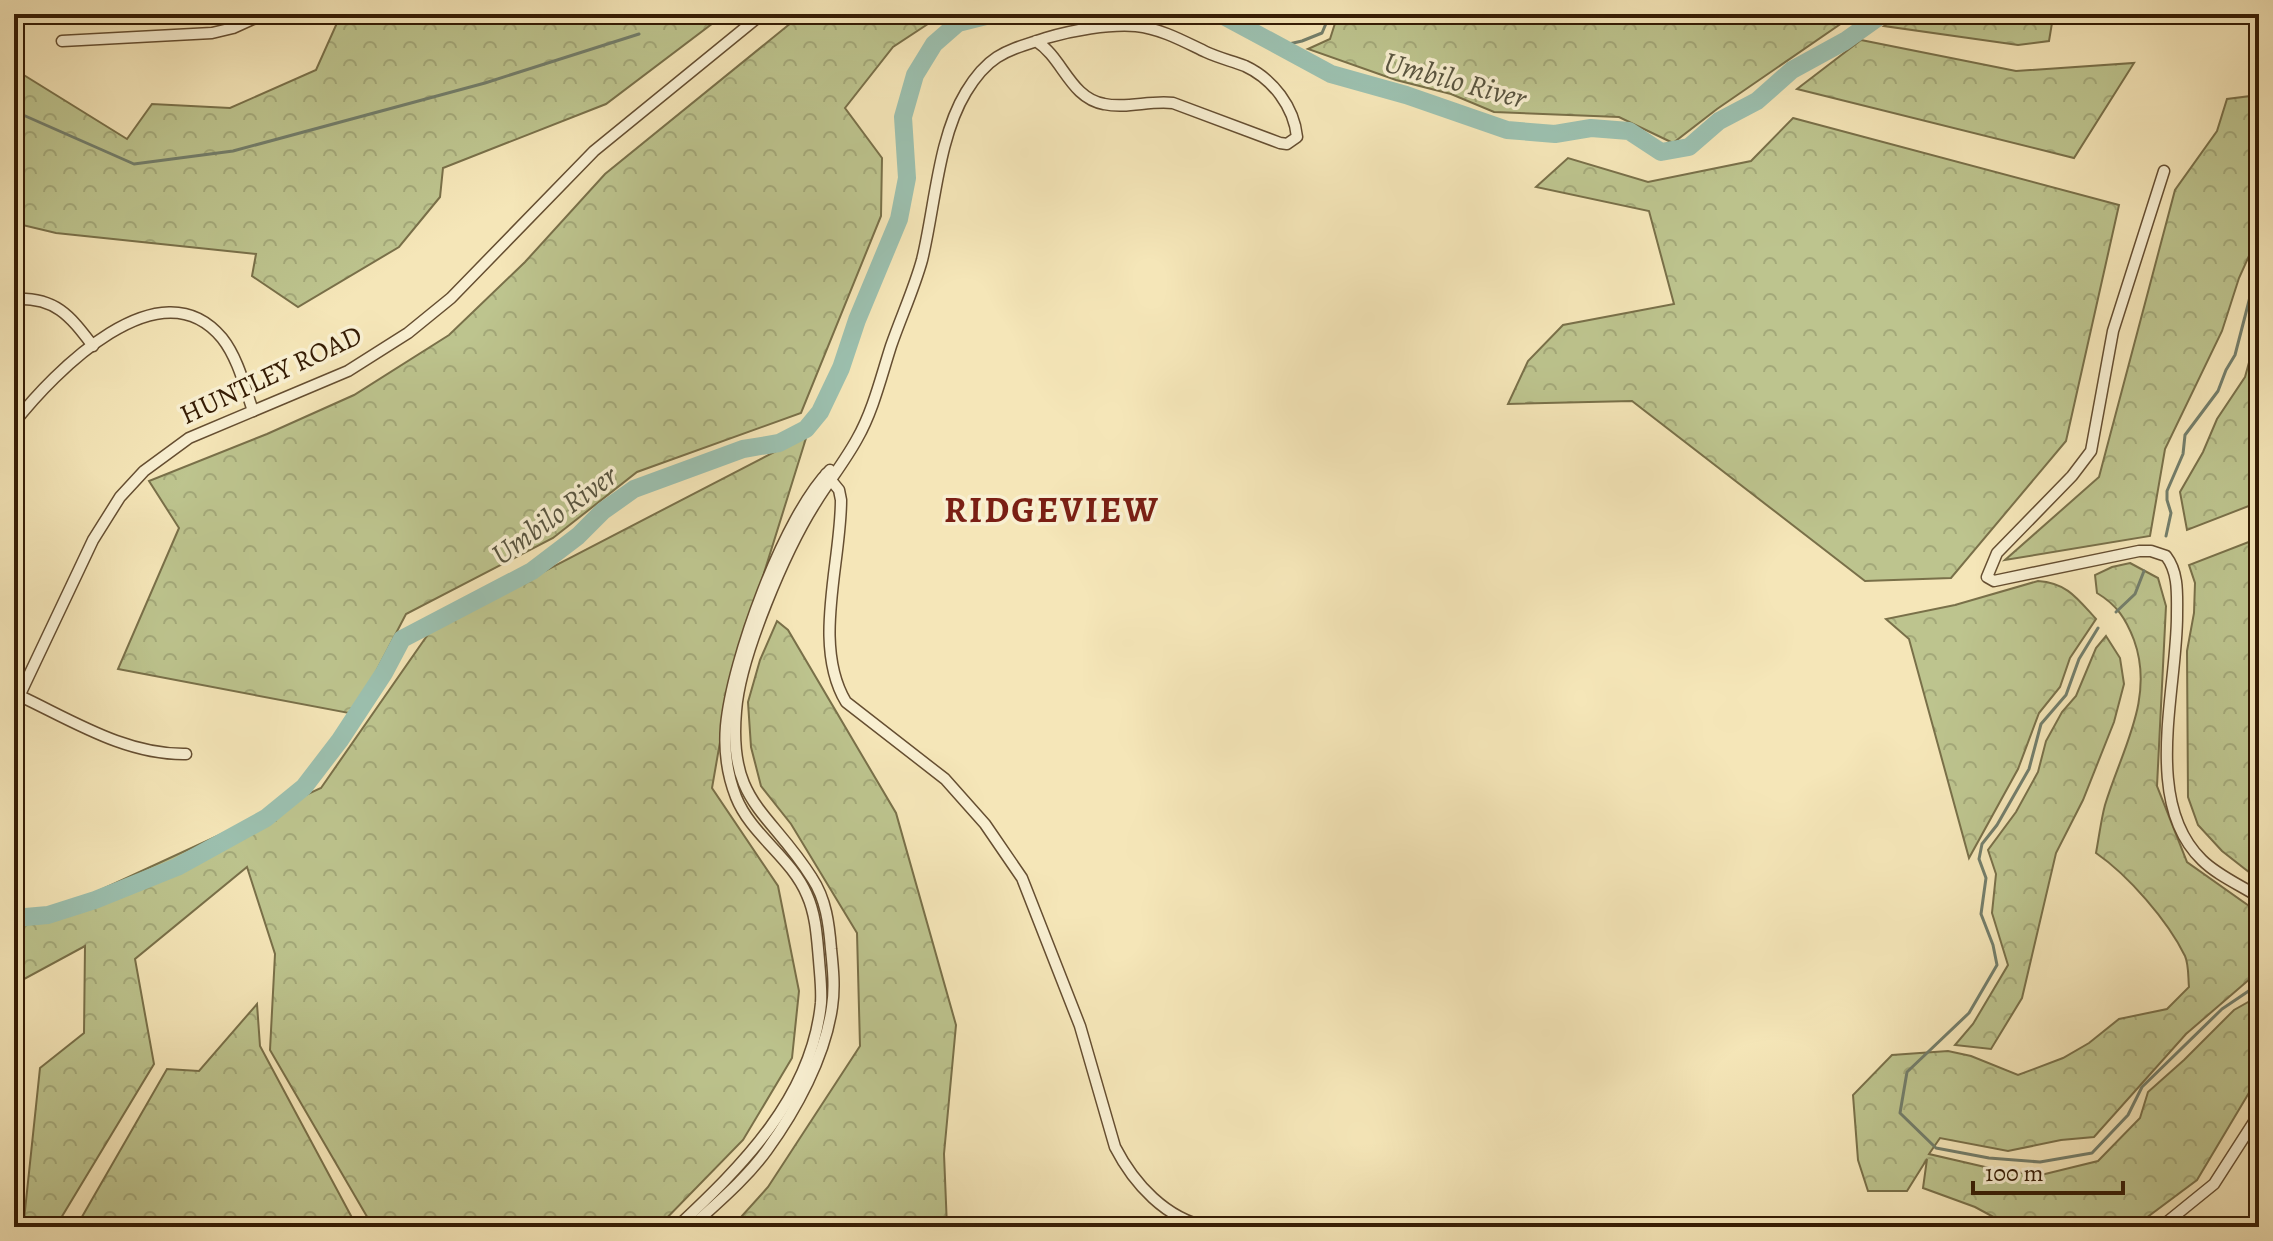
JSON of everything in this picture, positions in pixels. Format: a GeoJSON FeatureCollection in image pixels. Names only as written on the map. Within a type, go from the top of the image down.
{"type":"FeatureCollection","features":[{"type":"Feature","properties":{"kind":"street"},"geometry":{"type":"LineString","coordinates":[[62,41],[212,33],[233,28],[264,14]]}},
{"type":"Feature","properties":{"kind":"street","name":"HUNTLEY ROAD"},"geometry":{"type":"LineString","coordinates":[[14,707],[93,540],[130,484],[189,438],[348,371],[408,333],[451,298],[594,151],[762,14]]}},
{"type":"Feature","properties":{"kind":"street"},"geometry":{"type":"LineString","coordinates":[[677,1227],[690,1223],[735,1186],[767,1150],[814,1066],[827,1033],[832,1005],[831,940],[820,892],[749,798],[735,746],[736,705],[752,644],[799,534],[829,477],[849,452],[870,408],[921,265],[946,143],[957,109],[976,77],[1006,50],[1055,35],[1139,26],[1165,32],[1258,73],[1291,110],[1297,137],[1287,144],[1280,143],[1173,103],[1100,104],[1077,89],[1052,53],[1036,41]]}},
{"type":"Feature","properties":{"kind":"street"},"geometry":{"type":"LineString","coordinates":[[2164,171],[2113,331],[2091,451],[2072,476],[1997,553],[1987,577],[1994,581],[2139,551],[2166,556],[2175,572],[2177,597],[2167,777],[2174,816],[2182,834],[2202,861],[2259,897]]}},
{"type":"Feature","properties":{"kind":"street"},"geometry":{"type":"LineString","coordinates":[[14,299],[41,301],[54,306],[73,320],[93,346]]}},
{"type":"Feature","properties":{"kind":"street"},"geometry":{"type":"LineString","coordinates":[[14,423],[44,386],[93,346],[143,316],[157,312],[189,315],[205,322],[224,341],[253,411]]}},
{"type":"Feature","properties":{"kind":"street"},"geometry":{"type":"LineString","coordinates":[[829,477],[839,490],[841,509],[829,647],[836,685],[846,702],[945,779],[1004,851],[1022,878],[1060,971],[1080,1026],[1115,1147],[1123,1162],[1156,1200],[1174,1214],[1208,1227]]}},
{"type":"Feature","properties":{"kind":"street"},"geometry":{"type":"LineString","coordinates":[[20,696],[121,743],[162,754],[186,754]]}},
{"type":"Feature","properties":{"kind":"street"},"geometry":{"type":"LineString","coordinates":[[2161,1227],[2214,1184],[2259,1114]]}},
{"type":"Feature","properties":{"kind":"green space"},"geometry":{"type":"Polygon","coordinates":[[[341,14],[725,14],[606,104],[443,168],[440,197],[399,247],[298,307],[252,276],[256,254],[56,233],[14,223],[14,69],[127,139],[152,104],[230,108],[316,70],[341,14]]]}},
{"type":"Feature","properties":{"kind":"green space"},"geometry":{"type":"Polygon","coordinates":[[[802,14],[943,14],[893,47],[845,108],[882,158],[881,216],[801,413],[637,472],[553,538],[406,614],[354,714],[118,669],[179,528],[149,481],[354,395],[449,335],[525,262],[605,174],[802,14]]]}},
{"type":"Feature","properties":{"kind":"green space"},"geometry":{"type":"Polygon","coordinates":[[[1338,14],[1855,14],[1673,143],[1619,117],[1494,112],[1451,94],[1396,80],[1308,49],[1330,39],[1338,14]]]}},
{"type":"Feature","properties":{"kind":"green space"},"geometry":{"type":"Polygon","coordinates":[[[1900,14],[2040,14],[2053,17],[2049,41],[2018,45],[1884,26],[1900,14]]]}},
{"type":"Feature","properties":{"kind":"green space"},"geometry":{"type":"Polygon","coordinates":[[[1861,40],[2016,71],[2134,63],[2074,158],[1797,89],[1861,40]]]}},
{"type":"Feature","properties":{"kind":"green space"},"geometry":{"type":"Polygon","coordinates":[[[2259,95],[2259,141],[2253,145],[2258,236],[2239,278],[2222,331],[2165,449],[2150,536],[2005,560],[2099,477],[2175,190],[2217,131],[2227,99],[2259,95]]]}},
{"type":"Feature","properties":{"kind":"green space"},"geometry":{"type":"Polygon","coordinates":[[[1793,118],[2119,205],[2066,441],[1951,578],[1865,581],[1632,401],[1508,404],[1528,361],[1563,325],[1674,304],[1649,211],[1536,187],[1568,158],[1648,182],[1751,161],[1793,118]]]}},
{"type":"Feature","properties":{"kind":"green space"},"geometry":{"type":"Polygon","coordinates":[[[2259,326],[2259,502],[2187,530],[2180,492],[2203,452],[2217,419],[2245,377],[2259,326]]]}},
{"type":"Feature","properties":{"kind":"green space"},"geometry":{"type":"Polygon","coordinates":[[[807,435],[731,679],[712,788],[778,886],[799,991],[792,1058],[743,1140],[658,1227],[373,1227],[270,1050],[275,954],[247,867],[135,959],[154,1064],[61,1218],[24,1220],[40,1068],[84,1033],[85,946],[24,979],[14,997],[14,916],[68,905],[321,788],[431,630],[807,435]]]}},
{"type":"Feature","properties":{"kind":"green space"},"geometry":{"type":"Polygon","coordinates":[[[2259,538],[2259,880],[2222,851],[2198,825],[2188,797],[2187,651],[2194,613],[2195,583],[2189,565],[2259,538]]]}},
{"type":"Feature","properties":{"kind":"green space"},"geometry":{"type":"Polygon","coordinates":[[[2130,563],[2158,578],[2166,606],[2157,786],[2187,862],[2259,913],[2259,971],[2186,1034],[2094,1137],[2008,1151],[1940,1138],[1929,1154],[1998,1170],[2041,1175],[2098,1161],[2140,1118],[2148,1092],[2234,1010],[2259,996],[2259,1076],[2197,1180],[2134,1227],[2012,1227],[1975,1207],[1923,1188],[1927,1159],[1907,1191],[1868,1191],[1858,1160],[1853,1095],[1892,1055],[1948,1051],[1971,1056],[2018,1075],[2063,1058],[2089,1043],[2119,1019],[2167,1009],[2189,987],[2188,967],[2178,942],[2134,886],[2096,853],[2105,805],[2134,723],[2141,682],[2131,632],[2115,608],[2097,593],[2095,575],[2130,563]]]}},
{"type":"Feature","properties":{"kind":"green space"},"geometry":{"type":"Polygon","coordinates":[[[2038,581],[2064,588],[2096,619],[2070,658],[2060,687],[2039,713],[2018,769],[1969,858],[1909,639],[1886,619],[1955,605],[2038,581]]]}},
{"type":"Feature","properties":{"kind":"green space"},"geometry":{"type":"Polygon","coordinates":[[[777,621],[788,630],[896,813],[956,1025],[944,1154],[947,1227],[732,1227],[768,1187],[860,1046],[857,933],[791,824],[761,786],[751,747],[748,702],[760,660],[777,621]]]}},
{"type":"Feature","properties":{"kind":"green space"},"geometry":{"type":"Polygon","coordinates":[[[2106,636],[2120,658],[2124,684],[2114,722],[2083,800],[2056,853],[2022,998],[1991,1049],[1955,1045],[1973,1024],[2008,965],[1992,913],[1996,874],[1988,850],[2016,812],[2038,772],[2046,741],[2062,712],[2076,696],[2096,648],[2106,636]]]}},
{"type":"Feature","properties":{"kind":"green space"},"geometry":{"type":"Polygon","coordinates":[[[257,1004],[260,1046],[357,1227],[71,1227],[79,1222],[167,1069],[199,1071],[257,1004]]]}},
{"type":"Feature","properties":{"kind":"waterway","name":"Umbilo River"},"geometry":{"type":"LineString","coordinates":[[14,918],[48,915],[95,900],[177,867],[266,818],[304,787],[340,740],[384,673],[402,639],[532,571],[634,489],[743,449],[779,443],[806,429],[820,412],[841,368],[857,320],[899,219],[907,178],[903,117],[915,75],[934,44],[958,23],[994,14]]}},
{"type":"Feature","properties":{"kind":"waterway","name":"Umbilo River"},"geometry":{"type":"LineString","coordinates":[[1220,14],[1331,74],[1406,95],[1507,130],[1555,134],[1591,128],[1629,131],[1661,152],[1689,147],[1719,121],[1757,101],[1792,70],[1845,41],[1883,14]]}},
{"type":"Feature","properties":{"kind":"waterway"},"geometry":{"type":"LineString","coordinates":[[1280,46],[1322,33],[1330,14]]}},
{"type":"Feature","properties":{"kind":"waterway"},"geometry":{"type":"LineString","coordinates":[[14,111],[134,164],[233,151],[485,83],[639,34]]}},
{"type":"Feature","properties":{"kind":"waterway"},"geometry":{"type":"LineString","coordinates":[[2166,536],[2171,513],[2167,491],[2183,454],[2185,435],[2218,391],[2235,355],[2250,297],[2259,281]]}},
{"type":"Feature","properties":{"kind":"waterway"},"geometry":{"type":"LineString","coordinates":[[2116,612],[2135,594],[2144,571]]}},
{"type":"Feature","properties":{"kind":"waterway"},"geometry":{"type":"LineString","coordinates":[[2098,628],[2079,659],[2066,695],[2041,724],[2029,769],[1997,825],[1982,844],[1979,859],[1986,878],[1981,914],[1997,965],[1969,1013],[1907,1072],[1900,1113],[1936,1148],[1989,1158],[2040,1162],[2092,1153],[2128,1115],[2142,1087],[2222,1009],[2259,984]]}},
{"type":"Feature","properties":{"kind":"district","name":"RIDGEVIEW"},"geometry":{"type":"Point","coordinates":[1052,509]}}]}
